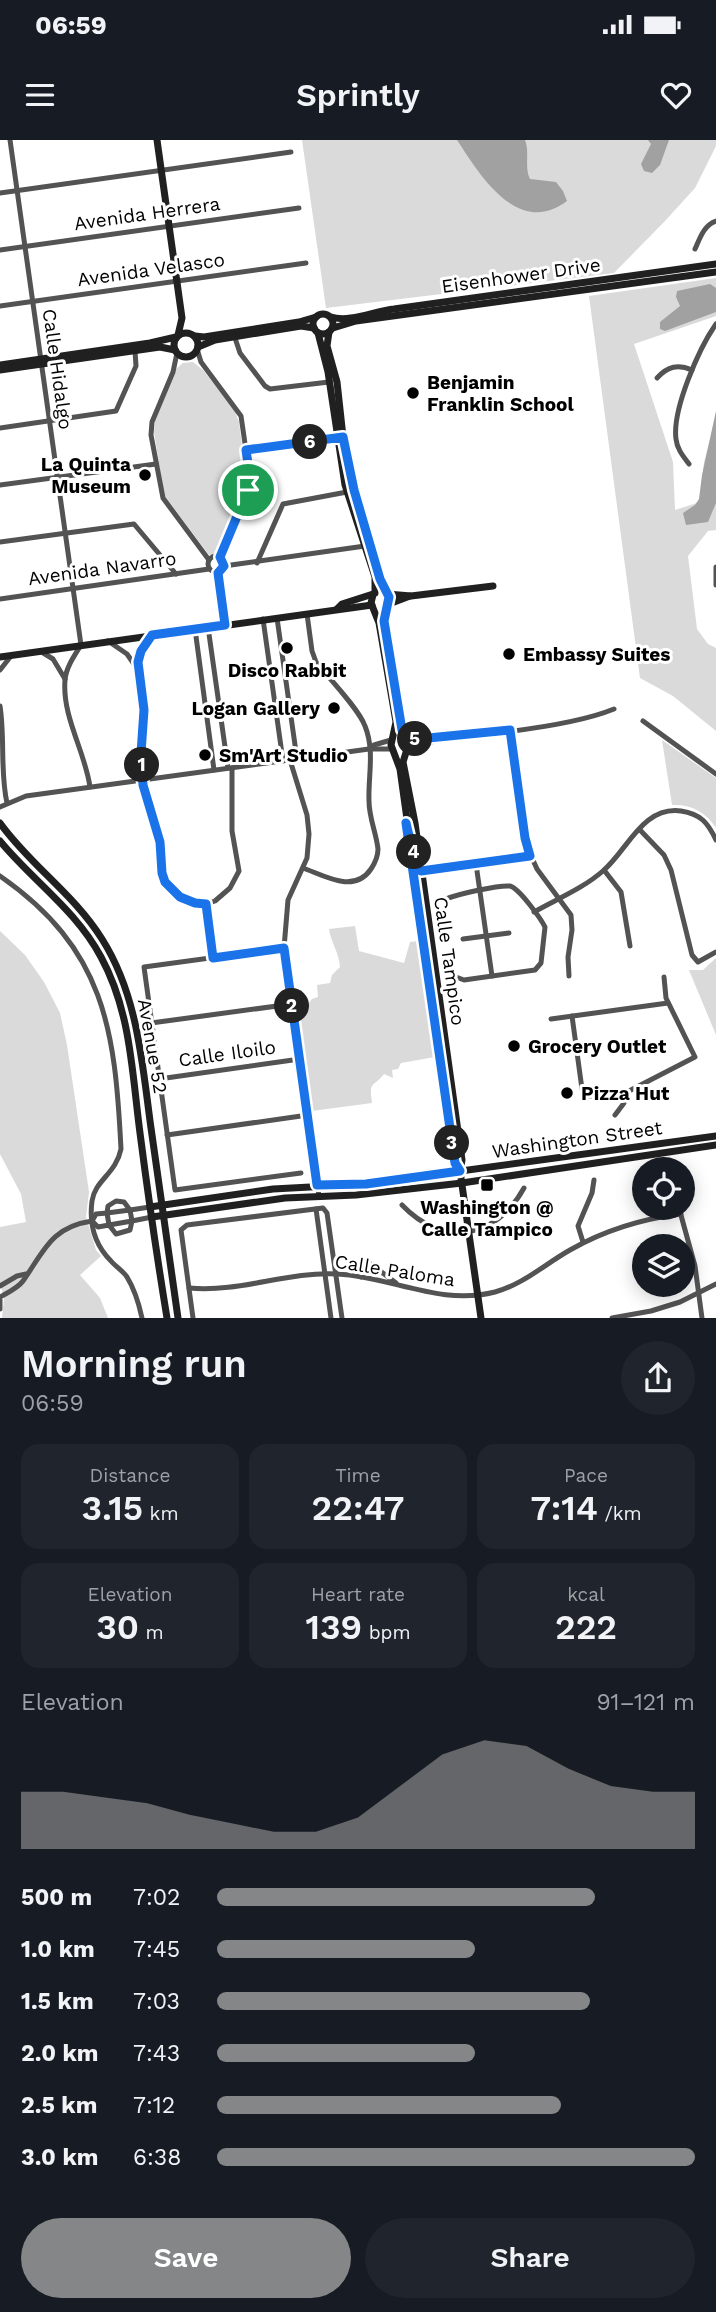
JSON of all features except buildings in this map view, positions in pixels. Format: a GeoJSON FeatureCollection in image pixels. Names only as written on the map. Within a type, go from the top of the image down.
{"type":"FeatureCollection","features":[{"type":"Feature","properties":{"kind":"main road"},"geometry":{"type":"LineString","coordinates":[[157,140],[182,318],[173,344],[176,352]]}},
{"type":"Feature","properties":{"kind":"main road","name":"Eisenhower Drive"},"geometry":{"type":"LineString","coordinates":[[619,281],[716,264]]}},
{"type":"Feature","properties":{"kind":"main road","name":"Eisenhower Drive"},"geometry":{"type":"LineString","coordinates":[[0,365],[160,347],[183,357],[190,356],[210,341],[299,322],[323,314],[345,319],[404,307],[540,287],[716,272]]}},
{"type":"Feature","properties":{"kind":"main road","name":"Eisenhower Drive"},"geometry":{"type":"LineString","coordinates":[[0,370],[150,344],[177,336],[234,334],[301,326],[331,330],[356,321],[510,300],[594,284]]}},
{"type":"Feature","properties":{"kind":"main road"},"geometry":{"type":"LineString","coordinates":[[510,300],[512,295],[533,292],[540,287]]}},
{"type":"Feature","properties":{"kind":"main road"},"geometry":{"type":"LineString","coordinates":[[395,316],[396,312],[404,307]]}},
{"type":"Feature","properties":{"kind":"main road"},"geometry":{"type":"LineString","coordinates":[[316,317],[316,330]]}},
{"type":"Feature","properties":{"kind":"main road"},"geometry":{"type":"LineString","coordinates":[[331,317],[331,330]]}},
{"type":"Feature","properties":{"kind":"main road"},"geometry":{"type":"LineString","coordinates":[[182,318],[198,348]]}},
{"type":"Feature","properties":{"kind":"main road","name":"Calle Tampico"},"geometry":{"type":"LineString","coordinates":[[316,330],[354,490],[386,593],[388,605],[384,621],[399,721],[407,737],[408,749],[403,762],[461,1149],[460,1171],[481,1318]]}},
{"type":"Feature","properties":{"kind":"main road","name":"Calle Tampico"},"geometry":{"type":"LineString","coordinates":[[331,330],[327,346],[337,382],[347,492],[375,577],[373,606],[379,623],[396,722],[392,739],[393,750],[400,769],[451,1138],[455,1163],[460,1171]]}},
{"type":"Feature","properties":{"kind":"main road"},"geometry":{"type":"LineString","coordinates":[[337,608],[374,594],[411,596],[494,586]]}},
{"type":"Feature","properties":{"kind":"main road"},"geometry":{"type":"LineString","coordinates":[[0,657],[337,608],[373,606],[382,610],[411,596]]}},
{"type":"Feature","properties":{"kind":"main road"},"geometry":{"type":"LineString","coordinates":[[392,739],[399,734],[407,737]]}},
{"type":"Feature","properties":{"kind":"main road"},"geometry":{"type":"LineString","coordinates":[[393,750],[400,753],[408,749]]}},
{"type":"Feature","properties":{"kind":"main road","name":"Avenue 52"},"geometry":{"type":"LineString","coordinates":[[0,823],[21,850],[72,899],[88,919],[122,978],[136,1029],[178,1318]]}},
{"type":"Feature","properties":{"kind":"main road"},"geometry":{"type":"LineString","coordinates":[[406,823],[417,869],[421,871]]}},
{"type":"Feature","properties":{"kind":"main road","name":"Avenue 52"},"geometry":{"type":"LineString","coordinates":[[0,841],[72,913],[101,956],[112,980],[127,1027],[167,1318]]}},
{"type":"Feature","properties":{"kind":"main road","name":"Washington Street"},"geometry":{"type":"LineString","coordinates":[[150,1207],[251,1191],[366,1184],[716,1136]]}},
{"type":"Feature","properties":{"kind":"main road","name":"Washington Street"},"geometry":{"type":"LineString","coordinates":[[152,1217],[285,1198],[356,1195],[462,1183],[716,1145]]}},
{"type":"Feature","properties":{"kind":"street","name":"Calle Hidalgo"},"geometry":{"type":"LineString","coordinates":[[10,140],[81,645]]}},
{"type":"Feature","properties":{"kind":"street"},"geometry":{"type":"LineString","coordinates":[[0,193],[291,152]]}},
{"type":"Feature","properties":{"kind":"street","name":"Avenida Herrera"},"geometry":{"type":"LineString","coordinates":[[0,250],[299,208]]}},
{"type":"Feature","properties":{"kind":"street"},"geometry":{"type":"LineString","coordinates":[[695,249],[702,233],[716,221]]}},
{"type":"Feature","properties":{"kind":"street","name":"Avenida Velasco"},"geometry":{"type":"LineString","coordinates":[[0,306],[306,263]]}},
{"type":"Feature","properties":{"kind":"street"},"geometry":{"type":"LineString","coordinates":[[689,464],[679,449],[675,435],[685,388],[716,324]]}},
{"type":"Feature","properties":{"kind":"street"},"geometry":{"type":"LineString","coordinates":[[234,334],[240,354],[270,389],[329,382]]}},
{"type":"Feature","properties":{"kind":"street"},"geometry":{"type":"LineString","coordinates":[[198,348],[201,362],[241,416],[250,478],[248,490],[220,557],[224,566]]}},
{"type":"Feature","properties":{"kind":"street"},"geometry":{"type":"LineString","coordinates":[[0,428],[116,411],[136,366],[135,351]]}},
{"type":"Feature","properties":{"kind":"street"},"geometry":{"type":"LineString","coordinates":[[176,352],[173,372],[152,422],[156,464],[163,498],[209,560],[209,569],[218,573]]}},
{"type":"Feature","properties":{"kind":"street"},"geometry":{"type":"LineString","coordinates":[[657,378],[677,366],[692,370]]}},
{"type":"Feature","properties":{"kind":"street"},"geometry":{"type":"LineString","coordinates":[[246,450],[340,437]]}},
{"type":"Feature","properties":{"kind":"street"},"geometry":{"type":"LineString","coordinates":[[0,485],[156,464]]}},
{"type":"Feature","properties":{"kind":"street"},"geometry":{"type":"LineString","coordinates":[[257,563],[283,504],[347,492]]}},
{"type":"Feature","properties":{"kind":"street"},"geometry":{"type":"LineString","coordinates":[[0,542],[134,524],[176,574]]}},
{"type":"Feature","properties":{"kind":"street"},"geometry":{"type":"LineString","coordinates":[[225,625],[218,573],[224,566],[365,546]]}},
{"type":"Feature","properties":{"kind":"street"},"geometry":{"type":"LineString","coordinates":[[209,560],[214,556],[220,557]]}},
{"type":"Feature","properties":{"kind":"street"},"geometry":{"type":"LineString","coordinates":[[716,567],[716,585]]}},
{"type":"Feature","properties":{"kind":"street","name":"Avenida Navarro"},"geometry":{"type":"LineString","coordinates":[[0,598],[209,569]]}},
{"type":"Feature","properties":{"kind":"street"},"geometry":{"type":"LineString","coordinates":[[303,868],[325,878],[350,882],[366,876],[375,863],[378,850],[369,816],[372,772],[362,720],[313,657],[307,614]]}},
{"type":"Feature","properties":{"kind":"street"},"geometry":{"type":"LineString","coordinates":[[277,618],[290,760]]}},
{"type":"Feature","properties":{"kind":"street"},"geometry":{"type":"LineString","coordinates":[[263,619],[290,760],[309,825],[309,849],[288,900],[284,948],[319,1196]]}},
{"type":"Feature","properties":{"kind":"street"},"geometry":{"type":"LineString","coordinates":[[152,635],[138,656],[143,700],[141,753],[146,798],[160,842],[165,882],[180,897],[206,904],[224,895],[236,880],[239,871],[232,831],[230,768],[208,627]]}},
{"type":"Feature","properties":{"kind":"street"},"geometry":{"type":"LineString","coordinates":[[195,629],[214,770]]}},
{"type":"Feature","properties":{"kind":"street"},"geometry":{"type":"LineString","coordinates":[[107,641],[127,654],[138,671]]}},
{"type":"Feature","properties":{"kind":"street"},"geometry":{"type":"LineString","coordinates":[[65,679],[81,645]]}},
{"type":"Feature","properties":{"kind":"street"},"geometry":{"type":"LineString","coordinates":[[40,651],[53,659],[65,679],[70,716],[86,763],[90,787]]}},
{"type":"Feature","properties":{"kind":"street"},"geometry":{"type":"LineString","coordinates":[[0,670],[12,655]]}},
{"type":"Feature","properties":{"kind":"street"},"geometry":{"type":"LineString","coordinates":[[0,706],[3,737],[0,784],[7,803]]}},
{"type":"Feature","properties":{"kind":"street"},"geometry":{"type":"LineString","coordinates":[[407,737],[418,739],[510,730],[588,718],[614,709]]}},
{"type":"Feature","properties":{"kind":"street"},"geometry":{"type":"LineString","coordinates":[[643,721],[716,774]]}},
{"type":"Feature","properties":{"kind":"street"},"geometry":{"type":"LineString","coordinates":[[510,730],[525,838],[530,856],[548,886],[569,910],[572,920],[568,948],[569,976]]}},
{"type":"Feature","properties":{"kind":"street"},"geometry":{"type":"LineString","coordinates":[[408,749],[456,736]]}},
{"type":"Feature","properties":{"kind":"street"},"geometry":{"type":"LineString","coordinates":[[369,749],[392,739]]}},
{"type":"Feature","properties":{"kind":"street"},"geometry":{"type":"LineString","coordinates":[[0,807],[26,796],[369,749],[393,750]]}},
{"type":"Feature","properties":{"kind":"street"},"geometry":{"type":"LineString","coordinates":[[534,912],[568,895],[604,870],[647,820],[656,814],[672,810],[687,812],[705,820],[716,840]]}},
{"type":"Feature","properties":{"kind":"street"},"geometry":{"type":"LineString","coordinates":[[640,830],[664,855],[671,870],[692,956],[698,962],[716,952]]}},
{"type":"Feature","properties":{"kind":"street"},"geometry":{"type":"LineString","coordinates":[[421,871],[530,856]]}},
{"type":"Feature","properties":{"kind":"street"},"geometry":{"type":"LineString","coordinates":[[476,864],[492,976]]}},
{"type":"Feature","properties":{"kind":"street"},"geometry":{"type":"LineString","coordinates":[[604,870],[621,892],[630,946]]}},
{"type":"Feature","properties":{"kind":"street"},"geometry":{"type":"LineString","coordinates":[[0,876],[43,909],[76,948],[105,1012],[111,1035],[121,1149],[118,1161],[92,1198],[92,1221],[96,1242],[125,1275],[137,1298],[142,1318]]}},
{"type":"Feature","properties":{"kind":"street"},"geometry":{"type":"LineString","coordinates":[[446,899],[457,894],[511,886],[520,891],[542,921],[545,930],[539,967],[534,970],[464,980],[456,976]]}},
{"type":"Feature","properties":{"kind":"street"},"geometry":{"type":"LineString","coordinates":[[206,904],[213,958]]}},
{"type":"Feature","properties":{"kind":"street"},"geometry":{"type":"LineString","coordinates":[[463,939],[509,933]]}},
{"type":"Feature","properties":{"kind":"street"},"geometry":{"type":"LineString","coordinates":[[284,948],[144,967],[175,1190],[301,1173]]}},
{"type":"Feature","properties":{"kind":"street"},"geometry":{"type":"LineString","coordinates":[[572,1016],[582,1089],[585,1094],[590,1096],[623,1092],[695,1057],[668,1003],[664,978]]}},
{"type":"Feature","properties":{"kind":"street"},"geometry":{"type":"LineString","coordinates":[[151,1023],[292,1003]]}},
{"type":"Feature","properties":{"kind":"street"},"geometry":{"type":"LineString","coordinates":[[551,1019],[668,1003]]}},
{"type":"Feature","properties":{"kind":"street","name":"Calle Iloilo"},"geometry":{"type":"LineString","coordinates":[[159,1079],[300,1059]]}},
{"type":"Feature","properties":{"kind":"street"},"geometry":{"type":"LineString","coordinates":[[615,1115],[624,1103],[623,1092]]}},
{"type":"Feature","properties":{"kind":"street"},"geometry":{"type":"LineString","coordinates":[[167,1135],[308,1115]]}},
{"type":"Feature","properties":{"kind":"street"},"geometry":{"type":"LineString","coordinates":[[583,1242],[578,1226],[592,1193],[594,1180]]}},
{"type":"Feature","properties":{"kind":"street"},"geometry":{"type":"LineString","coordinates":[[402,1205],[415,1219],[430,1227],[445,1232],[468,1231],[490,1225],[506,1214],[524,1188]]}},
{"type":"Feature","properties":{"kind":"street"},"geometry":{"type":"LineString","coordinates":[[116,1200],[124,1202],[130,1210],[130,1230],[116,1234],[108,1225],[108,1206],[116,1200]]}},
{"type":"Feature","properties":{"kind":"street"},"geometry":{"type":"LineString","coordinates":[[92,1221],[96,1214],[150,1207]]}},
{"type":"Feature","properties":{"kind":"street"},"geometry":{"type":"LineString","coordinates":[[193,1318],[181,1230],[187,1225],[323,1208],[327,1213],[342,1318]]}},
{"type":"Feature","properties":{"kind":"street"},"geometry":{"type":"LineString","coordinates":[[316,1209],[331,1318]]}},
{"type":"Feature","properties":{"kind":"street"},"geometry":{"type":"LineString","coordinates":[[92,1221],[98,1227],[152,1217]]}},
{"type":"Feature","properties":{"kind":"street","name":"Calle Paloma"},"geometry":{"type":"LineString","coordinates":[[189,1288],[231,1289],[300,1275],[335,1274],[361,1277],[431,1294],[459,1297],[478,1295],[496,1292],[524,1280],[583,1242],[643,1220]]}},
{"type":"Feature","properties":{"kind":"street"},"geometry":{"type":"LineString","coordinates":[[682,1220],[699,1292],[702,1318]]}},
{"type":"Feature","properties":{"kind":"street"},"geometry":{"type":"LineString","coordinates":[[0,1309],[0,1299],[22,1283],[50,1241],[74,1224],[92,1221]]}},
{"type":"Feature","properties":{"kind":"street"},"geometry":{"type":"LineString","coordinates":[[361,1277],[365,1267],[370,1264],[401,1287]]}},
{"type":"Feature","properties":{"kind":"street"},"geometry":{"type":"LineString","coordinates":[[0,1286],[17,1276],[26,1275]]}},
{"type":"Feature","properties":{"kind":"street"},"geometry":{"type":"LineString","coordinates":[[612,1318],[661,1308],[716,1284]]}},
{"type":"Feature","properties":{"kind":"shaded area"},"geometry":{"type":"Polygon","coordinates":[[[302,140],[716,140],[716,146],[695,188],[614,273],[326,308],[302,140]]]}},
{"type":"Feature","properties":{"kind":"shaded area"},"geometry":{"type":"Polygon","coordinates":[[[457,140],[525,140],[530,179],[556,182],[567,201],[549,210],[532,212],[517,207],[502,198],[489,184],[457,140]]]}},
{"type":"Feature","properties":{"kind":"shaded area"},"geometry":{"type":"Polygon","coordinates":[[[648,140],[669,140],[660,165],[652,173],[644,171],[641,164],[651,144],[648,140]]]}},
{"type":"Feature","properties":{"kind":"shaded area"},"geometry":{"type":"Polygon","coordinates":[[[716,278],[716,316],[634,344],[673,462],[675,510],[700,502],[704,462],[716,418],[716,530],[708,531],[688,556],[697,629],[708,644],[716,648],[716,731],[673,696],[640,678],[589,296],[716,278]]]}},
{"type":"Feature","properties":{"kind":"shaded area"},"geometry":{"type":"Polygon","coordinates":[[[710,284],[716,288],[716,312],[665,331],[660,329],[660,322],[680,306],[676,297],[677,291],[710,284]]]}},
{"type":"Feature","properties":{"kind":"shaded area"},"geometry":{"type":"Polygon","coordinates":[[[193,362],[203,370],[234,409],[239,422],[247,485],[221,553],[209,555],[164,495],[154,432],[155,421],[176,369],[183,363],[193,362]]]}},
{"type":"Feature","properties":{"kind":"shaded area"},"geometry":{"type":"Polygon","coordinates":[[[716,411],[716,503],[708,522],[686,525],[683,513],[699,499],[716,411]]]}},
{"type":"Feature","properties":{"kind":"shaded area"},"geometry":{"type":"Polygon","coordinates":[[[662,740],[716,778],[716,828],[697,810],[672,805],[662,740]]]}},
{"type":"Feature","properties":{"kind":"shaded area"},"geometry":{"type":"Polygon","coordinates":[[[355,926],[359,951],[404,963],[410,942],[418,941],[435,1057],[401,1063],[398,1069],[392,1070],[393,1078],[384,1074],[371,1088],[372,1103],[312,1111],[297,1009],[306,1007],[312,999],[318,997],[317,985],[330,983],[332,975],[340,967],[329,929],[355,926]]]}},
{"type":"Feature","properties":{"kind":"shaded area"},"geometry":{"type":"Polygon","coordinates":[[[0,931],[25,955],[44,982],[60,1013],[89,1192],[86,1217],[96,1250],[101,1256],[80,1275],[100,1298],[108,1318],[2,1318],[4,1299],[0,1283],[0,1227],[26,1222],[21,1194],[0,1154],[0,931]]]}},
{"type":"Feature","properties":{"kind":"shaded area"},"geometry":{"type":"Polygon","coordinates":[[[716,958],[716,1035],[689,970],[703,970],[716,958]]]}},
{"type":"Feature","properties":{"kind":"place","name":"Benjamin Franklin School"},"geometry":{"type":"Point","coordinates":[413,393]}},
{"type":"Feature","properties":{"kind":"place","name":"La Quinta Museum"},"geometry":{"type":"Point","coordinates":[145,475]}},
{"type":"Feature","properties":{"kind":"place","name":"Disco Rabbit"},"geometry":{"type":"Point","coordinates":[287,648]}},
{"type":"Feature","properties":{"kind":"place","name":"Embassy Suites"},"geometry":{"type":"Point","coordinates":[509,654]}},
{"type":"Feature","properties":{"kind":"place","name":"Logan Gallery"},"geometry":{"type":"Point","coordinates":[334,708]}},
{"type":"Feature","properties":{"kind":"place","name":"Sm'Art Studio"},"geometry":{"type":"Point","coordinates":[205,755]}},
{"type":"Feature","properties":{"kind":"place","name":"Grocery Outlet"},"geometry":{"type":"Point","coordinates":[514,1046]}},
{"type":"Feature","properties":{"kind":"place","name":"Pizza Hut"},"geometry":{"type":"Point","coordinates":[567,1093]}},
{"type":"Feature","properties":{"kind":"place","name":"Washington @ Calle Tampico"},"geometry":{"type":"Point","coordinates":[487,1185]}},
{"type":"Feature","properties":{"kind":"route"},"geometry":{"type":"LineString","coordinates":[[343,437],[354,490],[380,579],[389,597],[384,621],[402,730],[408,738],[418,739],[510,730],[525,838],[530,856],[421,871],[417,869],[406,823],[440,1068],[455,1163],[460,1171],[366,1184],[317,1185],[284,948],[213,958],[206,904],[187,901],[171,891],[162,873],[160,842],[143,785],[141,742],[144,710],[138,656],[152,635],[225,625],[217,579],[224,566],[220,557],[248,490],[250,478],[246,450],[343,437]]}}]}
